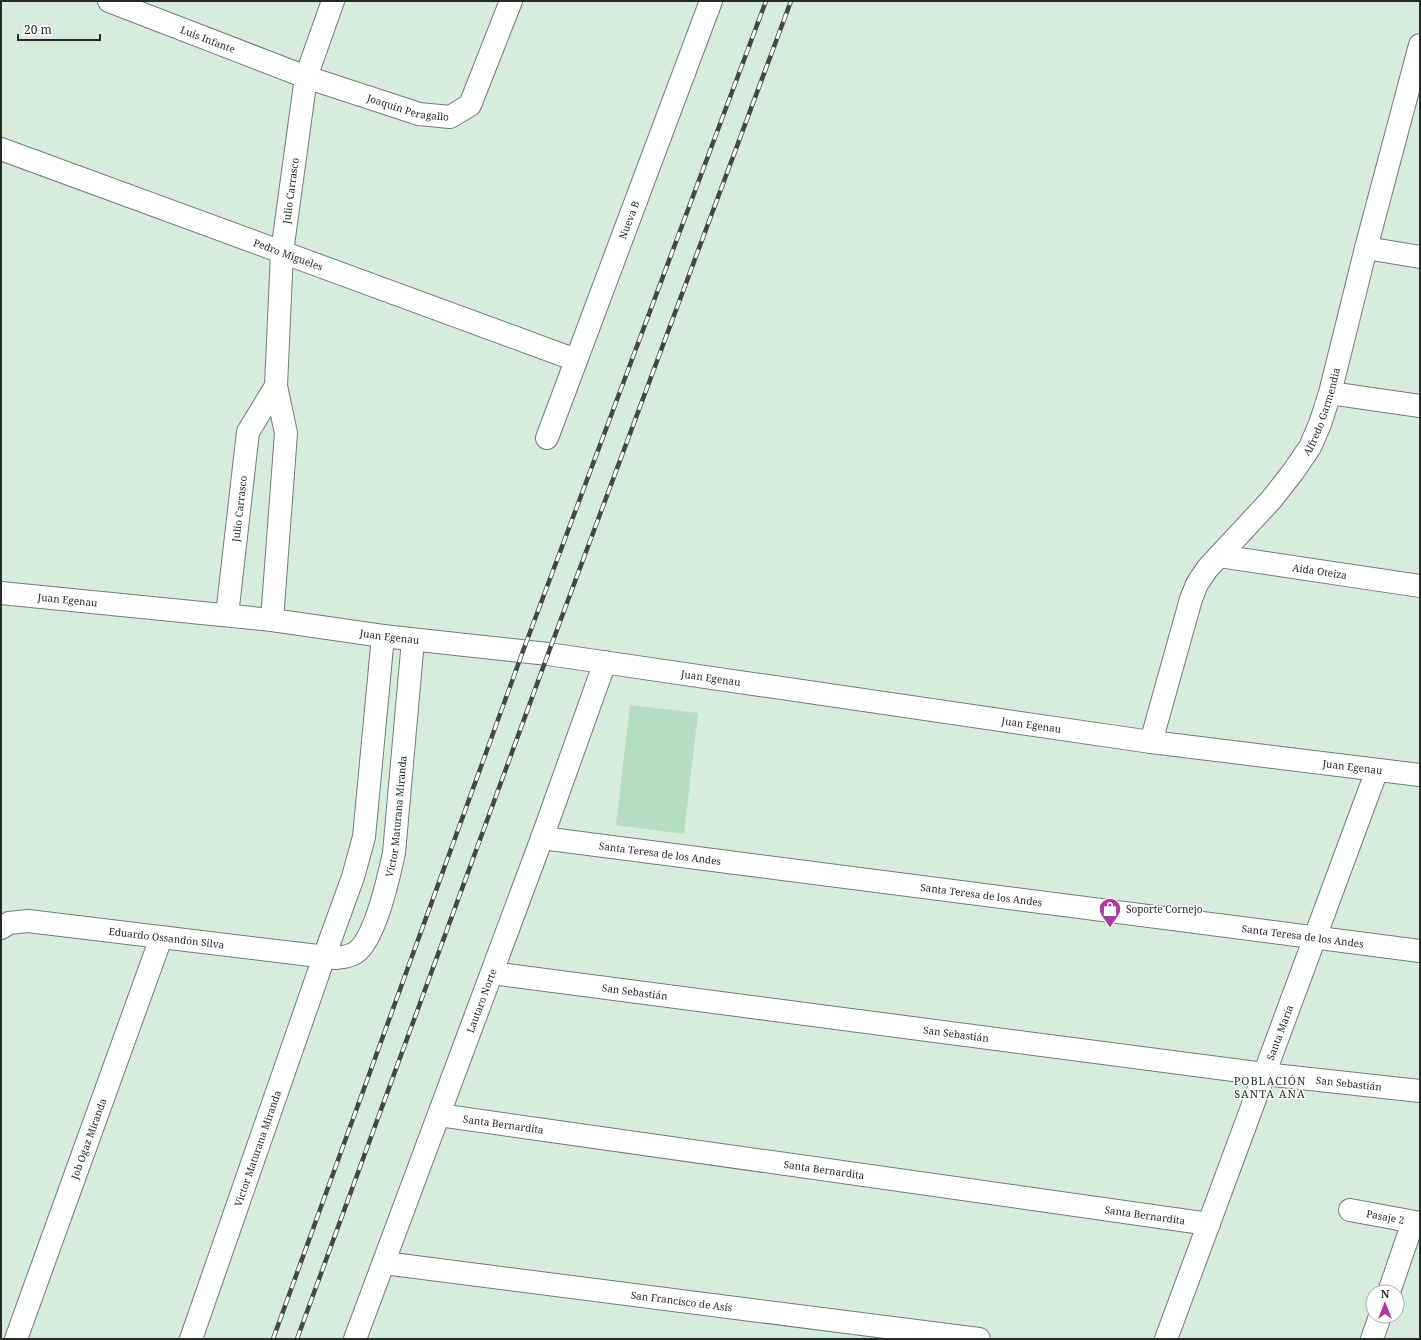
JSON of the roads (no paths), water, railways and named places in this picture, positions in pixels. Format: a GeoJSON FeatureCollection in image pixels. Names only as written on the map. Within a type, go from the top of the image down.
{"type":"FeatureCollection","features":[{"type":"Feature","properties":{"kind":"street","name":"Luis Infante"},"geometry":{"type":"LineString","coordinates":[[109,1],[306,77]]}},
{"type":"Feature","properties":{"kind":"street","name":"Julio Carrasco"},"geometry":{"type":"LineString","coordinates":[[272,620],[286,433],[276,386],[282,252],[306,77],[333,1]]}},
{"type":"Feature","properties":{"kind":"street","name":"Joaquin Peragallo"},"geometry":{"type":"LineString","coordinates":[[306,77],[419,114],[450,117],[470,105],[511,1]]}},
{"type":"Feature","properties":{"kind":"street","name":"Nueva B"},"geometry":{"type":"LineString","coordinates":[[547,438],[711,1]]}},
{"type":"Feature","properties":{"kind":"street","name":"Alfredo Garmendia"},"geometry":{"type":"LineString","coordinates":[[1151,742],[1191,599],[1197,584],[1207,569],[1271,500],[1293,472],[1310,447],[1320,424],[1330,393],[1366,248],[1416,74],[1420,45]]}},
{"type":"Feature","properties":{"kind":"street","name":"Pedro Migueles"},"geometry":{"type":"LineString","coordinates":[[1,149],[576,360]]}},
{"type":"Feature","properties":{"kind":"street"},"geometry":{"type":"LineString","coordinates":[[1366,248],[1420,257]]}},
{"type":"Feature","properties":{"kind":"street","name":"Julio Carrasco"},"geometry":{"type":"LineString","coordinates":[[227,615],[248,432],[276,386]]}},
{"type":"Feature","properties":{"kind":"street"},"geometry":{"type":"LineString","coordinates":[[1330,393],[1420,406]]}},
{"type":"Feature","properties":{"kind":"street","name":"Aida Oteiza"},"geometry":{"type":"LineString","coordinates":[[1220,556],[1420,586]]}},
{"type":"Feature","properties":{"kind":"street","name":"Juan Egenau"},"geometry":{"type":"LineString","coordinates":[[1,593],[227,615],[413,640],[523,651],[1151,742],[1420,775]]}},
{"type":"Feature","properties":{"kind":"street","name":"Victor Maturana Miranda"},"geometry":{"type":"LineString","coordinates":[[191,1339],[324,957],[354,877],[364,837],[383,636]]}},
{"type":"Feature","properties":{"kind":"street","name":"Victor Maturana Miranda"},"geometry":{"type":"LineString","coordinates":[[324,957],[346,957],[356,952],[364,945],[369,936],[387,883],[394,853],[397,827],[413,640]]}},
{"type":"Feature","properties":{"kind":"street","name":"Lautaro Norte"},"geometry":{"type":"LineString","coordinates":[[355,1339],[542,838],[604,662]]}},
{"type":"Feature","properties":{"kind":"street","name":"Santa María"},"geometry":{"type":"LineString","coordinates":[[1166,1339],[1377,770]]}},
{"type":"Feature","properties":{"kind":"street","name":"Santa Teresa de los Andes"},"geometry":{"type":"LineString","coordinates":[[542,838],[1420,951]]}},
{"type":"Feature","properties":{"kind":"street","name":"Eduardo Ossandón Silva"},"geometry":{"type":"LineString","coordinates":[[5,925],[28,921],[324,957]]}},
{"type":"Feature","properties":{"kind":"street","name":"Job Ogaz Miranda"},"geometry":{"type":"LineString","coordinates":[[16,1339],[161,938]]}},
{"type":"Feature","properties":{"kind":"street","name":"San Sebastián"},"geometry":{"type":"LineString","coordinates":[[492,973],[1264,1074],[1420,1091]]}},
{"type":"Feature","properties":{"kind":"street","name":"Santa Bernardita"},"geometry":{"type":"LineString","coordinates":[[439,1115],[1209,1224]]}},
{"type":"Feature","properties":{"kind":"street","name":"Pasaje 2"},"geometry":{"type":"LineString","coordinates":[[1350,1210],[1417,1222]]}},
{"type":"Feature","properties":{"kind":"street"},"geometry":{"type":"LineString","coordinates":[[1392,1284],[1417,1222]]}},
{"type":"Feature","properties":{"kind":"street","name":"San Francisco de Asís"},"geometry":{"type":"LineString","coordinates":[[384,1263],[979,1339]]}},
{"type":"Feature","properties":{"kind":"street"},"geometry":{"type":"LineString","coordinates":[[1372,1339],[1377,1324]]}},
{"type":"Feature","properties":{"kind":"railway"},"geometry":{"type":"LineString","coordinates":[[273,1339],[523,651],[766,1]]}},
{"type":"Feature","properties":{"kind":"railway"},"geometry":{"type":"LineString","coordinates":[[297,1339],[548,654],[791,1]]}},
{"type":"Feature","properties":{"kind":"place","name":"Soporte Cornejo"},"geometry":{"type":"Point","coordinates":[1110,928]}},
{"type":"Feature","properties":{"kind":"district","name":"POBLACIÓN SANTA ANA"},"geometry":{"type":"Point","coordinates":[1270,1087]}}]}
